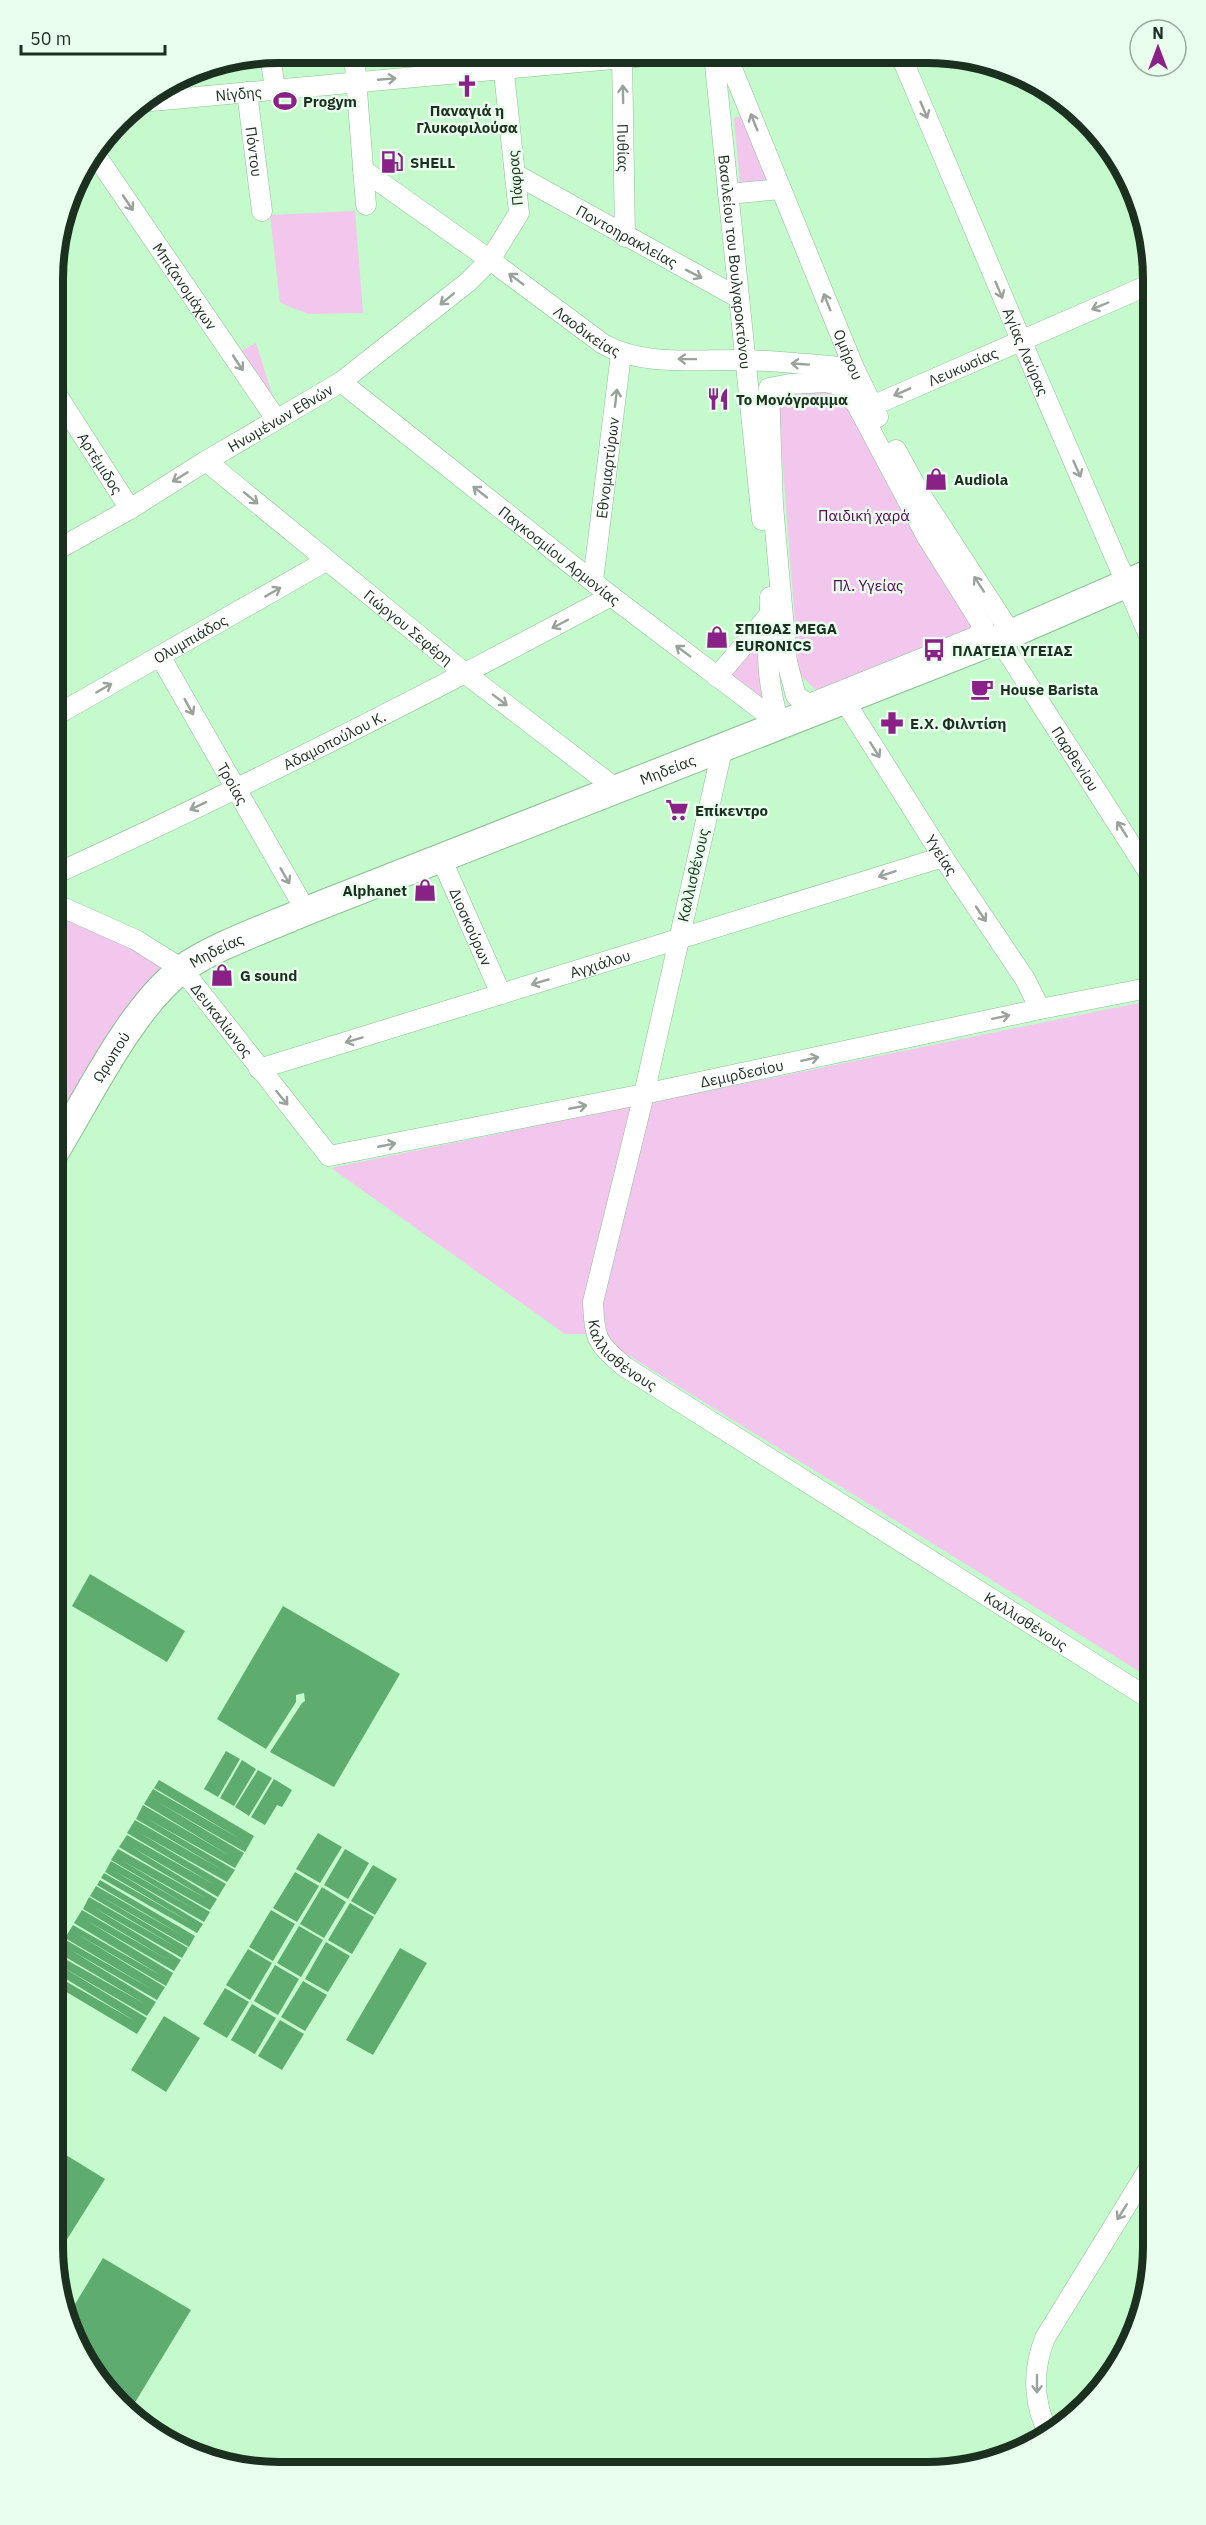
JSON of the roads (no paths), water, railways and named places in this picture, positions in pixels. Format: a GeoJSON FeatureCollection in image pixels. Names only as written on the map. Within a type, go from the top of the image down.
{"type":"FeatureCollection","features":[{"type":"Feature","properties":{"kind":"street"},"geometry":{"type":"LineString","coordinates":[[271,63],[275,90]]}},
{"type":"Feature","properties":{"kind":"street"},"geometry":{"type":"LineString","coordinates":[[355,63],[366,205]]}},
{"type":"Feature","properties":{"kind":"street","name":"Νίγδης"},"geometry":{"type":"LineString","coordinates":[[157,100],[357,82],[489,63]]}},
{"type":"Feature","properties":{"kind":"street","name":"Πάφρας"},"geometry":{"type":"LineString","coordinates":[[490,260],[519,213],[503,63]]}},
{"type":"Feature","properties":{"kind":"street","name":"Πυθίας"},"geometry":{"type":"LineString","coordinates":[[622,63],[625,237]]}},
{"type":"Feature","properties":{"kind":"street","name":"Βασιλείου του Βουλγαροκτόνου"},"geometry":{"type":"LineString","coordinates":[[715,63],[745,360],[781,635],[785,700],[780,724]]}},
{"type":"Feature","properties":{"kind":"street","name":"Ομήρου"},"geometry":{"type":"LineString","coordinates":[[728,63],[854,368],[872,406],[919,492],[1005,636]]}},
{"type":"Feature","properties":{"kind":"street","name":"Αγίας Λαύρας"},"geometry":{"type":"LineString","coordinates":[[904,63],[1143,622]]}},
{"type":"Feature","properties":{"kind":"street","name":"Πόντου"},"geometry":{"type":"LineString","coordinates":[[247,92],[262,211]]}},
{"type":"Feature","properties":{"kind":"street","name":"Μπιζανομάχων"},"geometry":{"type":"LineString","coordinates":[[98,160],[276,419]]}},
{"type":"Feature","properties":{"kind":"street","name":"Λαοδικείας"},"geometry":{"type":"LineString","coordinates":[[363,170],[603,344],[621,354],[653,359],[745,360],[854,368]]}},
{"type":"Feature","properties":{"kind":"street","name":"Ποντοηρακλείας"},"geometry":{"type":"LineString","coordinates":[[514,174],[739,298]]}},
{"type":"Feature","properties":{"kind":"street"},"geometry":{"type":"LineString","coordinates":[[728,194],[781,189]]}},
{"type":"Feature","properties":{"kind":"street","name":"Ηνωμένων Εθνών"},"geometry":{"type":"LineString","coordinates":[[63,546],[130,509],[206,461],[341,382],[468,282],[490,260]]}},
{"type":"Feature","properties":{"kind":"street","name":"Λευκωσίας"},"geometry":{"type":"LineString","coordinates":[[872,406],[1143,288]]}},
{"type":"Feature","properties":{"kind":"street","name":"Εθνομαρτύρων"},"geometry":{"type":"LineString","coordinates":[[593,581],[621,354]]}},
{"type":"Feature","properties":{"kind":"street","name":"Παγκοσμίου Αρμονίας"},"geometry":{"type":"LineString","coordinates":[[341,382],[611,596],[780,724]]}},
{"type":"Feature","properties":{"kind":"street"},"geometry":{"type":"LineString","coordinates":[[717,677],[776,604],[769,388],[826,382],[846,387],[927,537],[984,628],[975,637],[809,704],[796,696],[776,604]]}},
{"type":"Feature","properties":{"kind":"street","name":"Αρτέμιδος"},"geometry":{"type":"LineString","coordinates":[[63,405],[130,509]]}},
{"type":"Feature","properties":{"kind":"street","name":"Γιώργου Σεφέρη"},"geometry":{"type":"LineString","coordinates":[[206,461],[466,674],[615,788]]}},
{"type":"Feature","properties":{"kind":"street","name":"Ολυμπιάδος"},"geometry":{"type":"LineString","coordinates":[[63,711],[326,561]]}},
{"type":"Feature","properties":{"kind":"street","name":"Μηδείας"},"geometry":{"type":"LineString","coordinates":[[182,969],[206,955],[306,912],[615,788],[1005,636],[1143,576]]}},
{"type":"Feature","properties":{"kind":"street","name":"Αδαμοπούλου Κ."},"geometry":{"type":"LineString","coordinates":[[63,870],[235,789],[466,674],[611,596]]}},
{"type":"Feature","properties":{"kind":"street","name":"Παρθενίου"},"geometry":{"type":"LineString","coordinates":[[1005,636],[1143,857]]}},
{"type":"Feature","properties":{"kind":"street","name":"Τροίας"},"geometry":{"type":"LineString","coordinates":[[160,656],[306,912]]}},
{"type":"Feature","properties":{"kind":"street","name":"Υγείας"},"geometry":{"type":"LineString","coordinates":[[844,700],[943,857],[1024,979],[1040,1009]]}},
{"type":"Feature","properties":{"kind":"street","name":"Καλλισθένους"},"geometry":{"type":"LineString","coordinates":[[723,746],[644,1094],[593,1302],[594,1334],[603,1348],[625,1367],[1143,1695]]}},
{"type":"Feature","properties":{"kind":"street","name":"Αγχιάλου"},"geometry":{"type":"LineString","coordinates":[[259,1070],[943,857]]}},
{"type":"Feature","properties":{"kind":"street","name":"Διοσκούρων"},"geometry":{"type":"LineString","coordinates":[[441,858],[501,994]]}},
{"type":"Feature","properties":{"kind":"street","name":"Δευκαλίωνος"},"geometry":{"type":"LineString","coordinates":[[63,907],[136,940],[182,969],[259,1070],[329,1156]]}},
{"type":"Feature","properties":{"kind":"street","name":"Ωρωπού"},"geometry":{"type":"LineString","coordinates":[[63,1138],[119,1045],[160,989],[182,969]]}},
{"type":"Feature","properties":{"kind":"street","name":"Δεμιρδεσίου"},"geometry":{"type":"LineString","coordinates":[[329,1156],[644,1094],[1143,989]]}},
{"type":"Feature","properties":{"kind":"street"},"geometry":{"type":"LineString","coordinates":[[1046,2427],[1036,2393],[1038,2363],[1045,2338],[1143,2178]]}},
{"type":"Feature","properties":{"kind":"place","name":"Παναγιά η Γλυκοφιλούσα"},"geometry":{"type":"Point","coordinates":[467,86]}},
{"type":"Feature","properties":{"kind":"place","name":"Progym"},"geometry":{"type":"Point","coordinates":[285,101]}},
{"type":"Feature","properties":{"kind":"place","name":"SHELL"},"geometry":{"type":"Point","coordinates":[392,162]}},
{"type":"Feature","properties":{"kind":"place","name":"Το Μονόγραμμα"},"geometry":{"type":"Point","coordinates":[718,399]}},
{"type":"Feature","properties":{"kind":"place","name":"Audiola"},"geometry":{"type":"Point","coordinates":[936,479]}},
{"type":"Feature","properties":{"kind":"place","name":"ΣΠΙΘΑΣ MEGA EURONICS"},"geometry":{"type":"Point","coordinates":[717,637]}},
{"type":"Feature","properties":{"kind":"place","name":"ΠΛΑΤΕΙΑ ΥΓΕΙΑΣ"},"geometry":{"type":"Point","coordinates":[934,650]}},
{"type":"Feature","properties":{"kind":"place","name":"House Barista"},"geometry":{"type":"Point","coordinates":[982,689]}},
{"type":"Feature","properties":{"kind":"place","name":"Ε.Χ. Φιλντίση"},"geometry":{"type":"Point","coordinates":[892,723]}},
{"type":"Feature","properties":{"kind":"place","name":"Επίκεντρο"},"geometry":{"type":"Point","coordinates":[677,810]}},
{"type":"Feature","properties":{"kind":"place","name":"Alphanet"},"geometry":{"type":"Point","coordinates":[425,890]}},
{"type":"Feature","properties":{"kind":"place","name":"G sound"},"geometry":{"type":"Point","coordinates":[222,975]}},
{"type":"Feature","properties":{"kind":"park label","name":"Παιδική χαρά"},"geometry":{"type":"Point","coordinates":[864,515]}},
{"type":"Feature","properties":{"kind":"park label","name":"Πλ. Υγείας"},"geometry":{"type":"Point","coordinates":[868,585]}}]}
